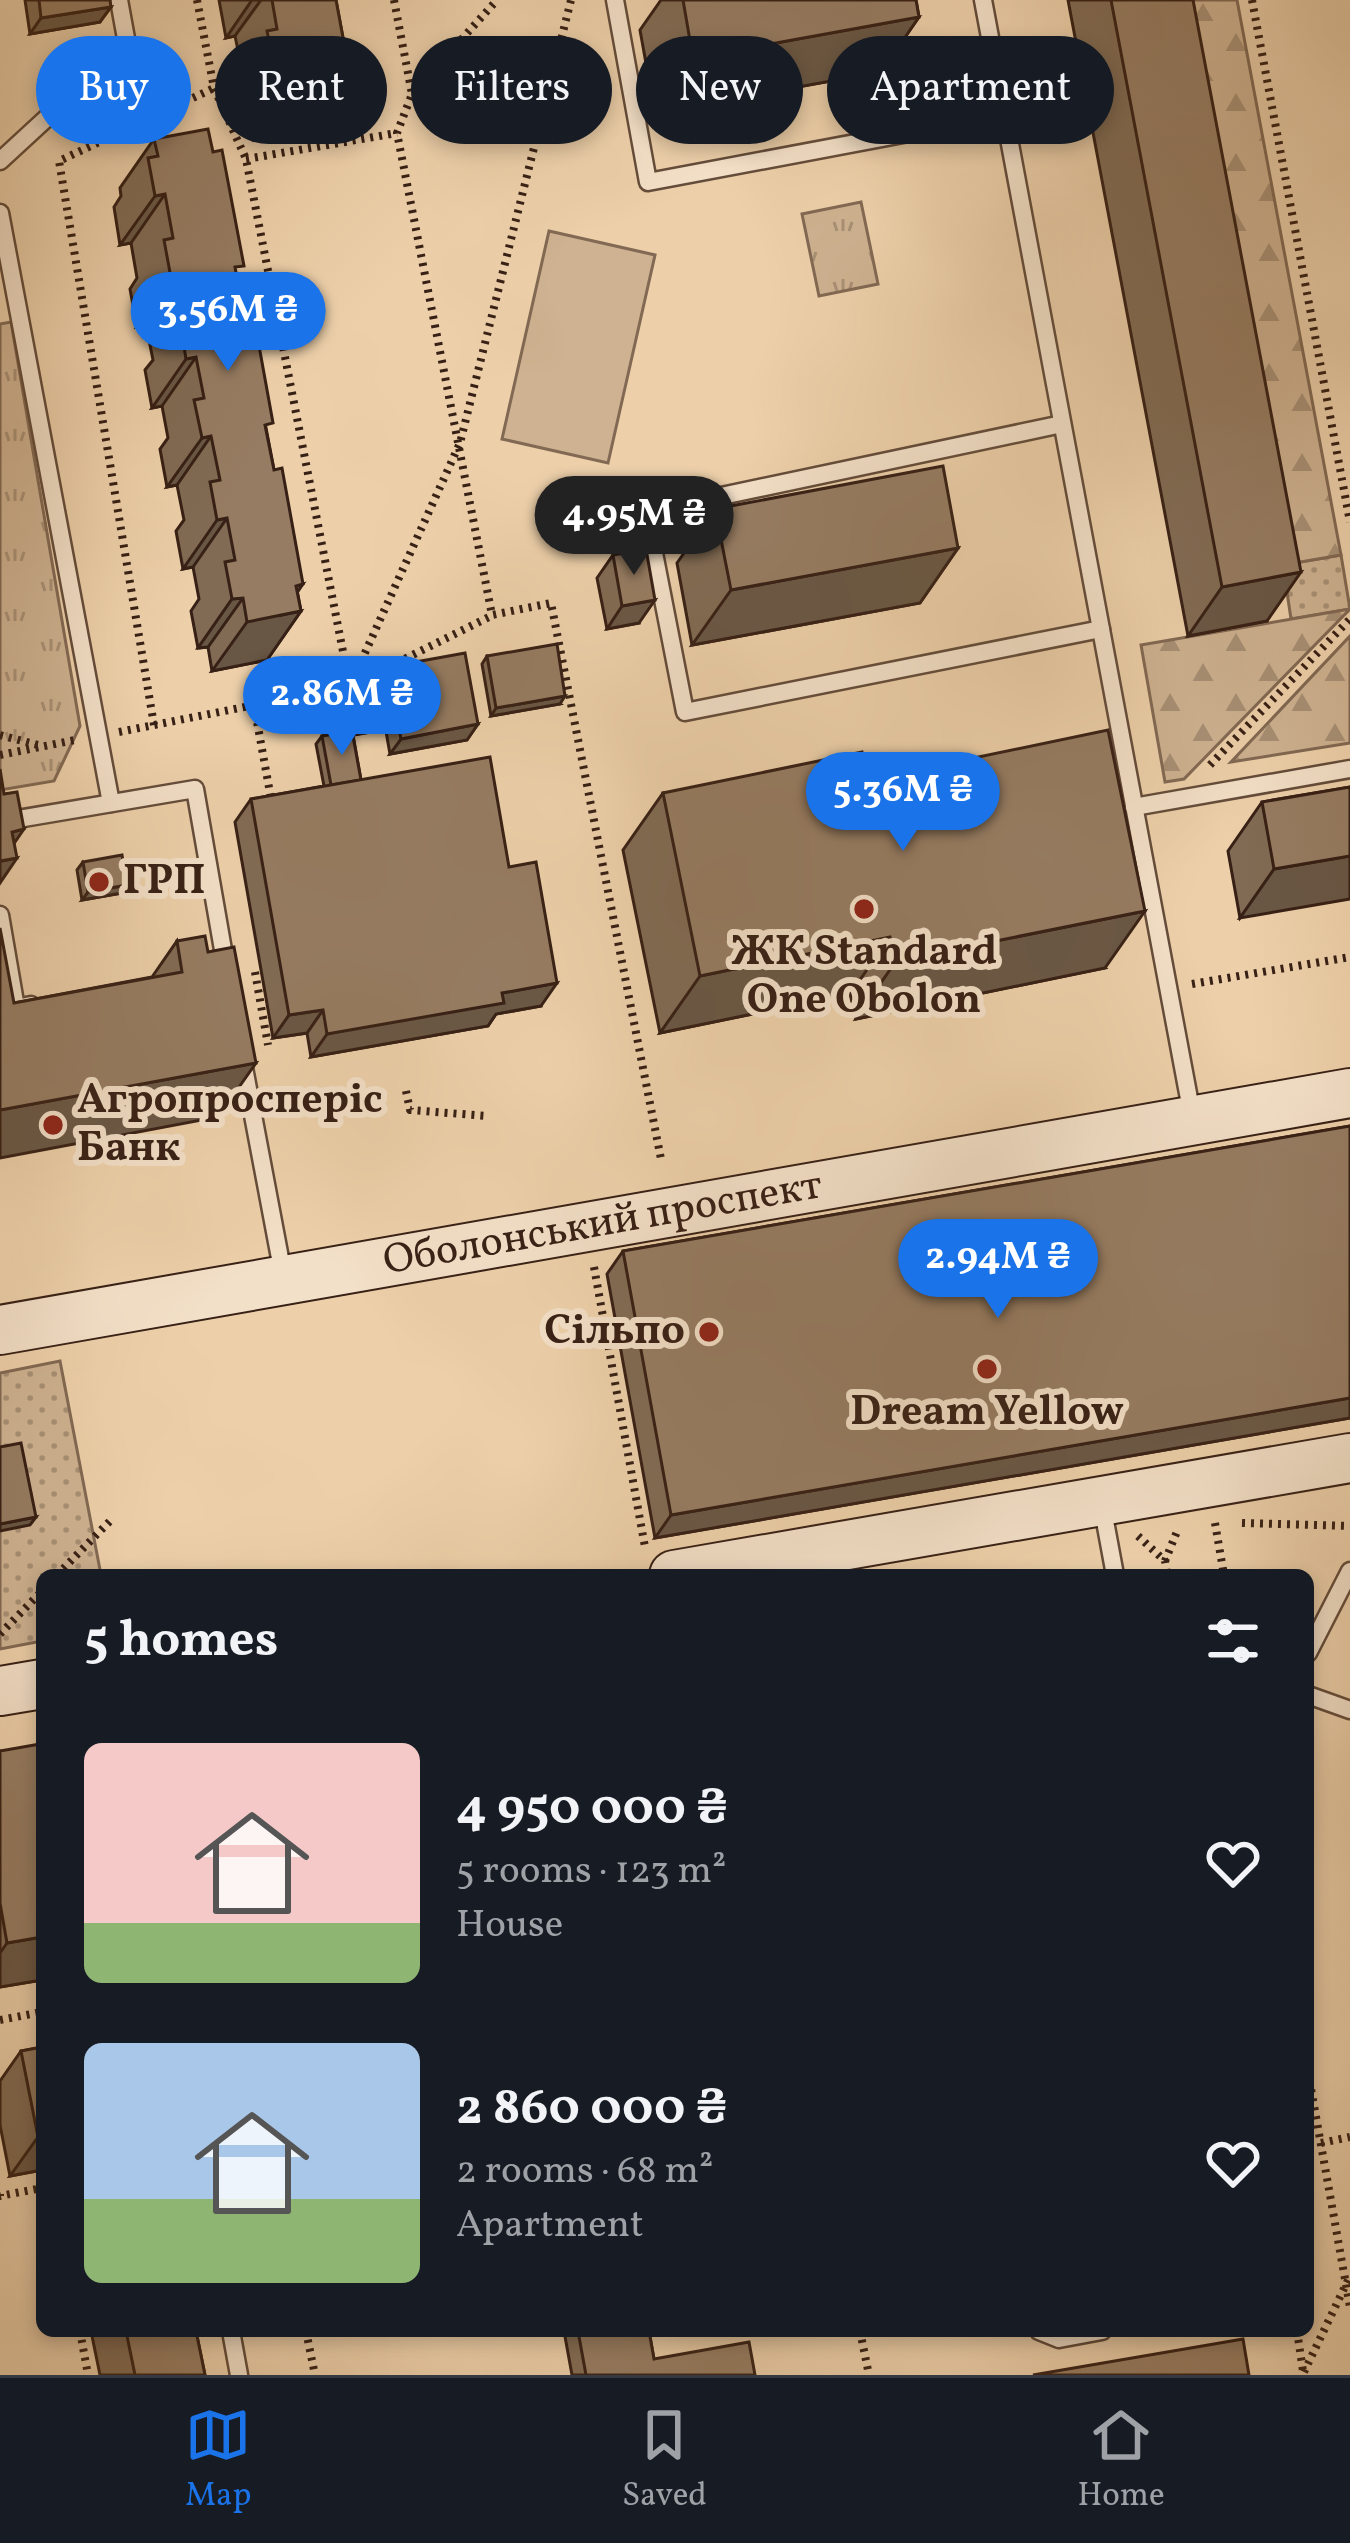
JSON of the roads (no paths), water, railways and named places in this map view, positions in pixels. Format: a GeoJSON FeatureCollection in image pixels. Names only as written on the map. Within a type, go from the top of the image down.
{"type":"FeatureCollection","features":[{"type":"Feature","properties":{"kind":"main road","name":"Оболонський проспект"},"geometry":{"type":"LineString","coordinates":[[0,1330],[1350,1093]]}},
{"type":"Feature","properties":{"kind":"main road"},"geometry":{"type":"LineString","coordinates":[[660,1565],[1117,1516],[1350,1458]]}},
{"type":"Feature","properties":{"kind":"main road"},"geometry":{"type":"LineString","coordinates":[[0,1691],[36,1685]]}},
{"type":"Feature","properties":{"kind":"lane"},"geometry":{"type":"LineString","coordinates":[[0,161],[127,44],[119,0]]}},
{"type":"Feature","properties":{"kind":"lane"},"geometry":{"type":"LineString","coordinates":[[615,0],[649,182],[850,144]]}},
{"type":"Feature","properties":{"kind":"lane"},"geometry":{"type":"LineString","coordinates":[[983,0],[990,36]]}},
{"type":"Feature","properties":{"kind":"lane"},"geometry":{"type":"LineString","coordinates":[[1010,144],[1193,1120]]}},
{"type":"Feature","properties":{"kind":"lane"},"geometry":{"type":"LineString","coordinates":[[0,213],[111,803]]}},
{"type":"Feature","properties":{"kind":"lane"},"geometry":{"type":"LineString","coordinates":[[1063,424],[646,512],[686,712],[1101,629]]}},
{"type":"Feature","properties":{"kind":"lane"},"geometry":{"type":"LineString","coordinates":[[1134,808],[1350,769]]}},
{"type":"Feature","properties":{"kind":"lane"},"geometry":{"type":"LineString","coordinates":[[0,822],[195,789],[231,996]]}},
{"type":"Feature","properties":{"kind":"lane"},"geometry":{"type":"LineString","coordinates":[[0,915],[16,1008],[39,1004]]}},
{"type":"Feature","properties":{"kind":"lane"},"geometry":{"type":"LineString","coordinates":[[203,976],[227,972]]}},
{"type":"Feature","properties":{"kind":"lane"},"geometry":{"type":"LineString","coordinates":[[240,1043],[284,1280]]}},
{"type":"Feature","properties":{"kind":"lane"},"geometry":{"type":"LineString","coordinates":[[1115,1569],[1117,1516]]}},
{"type":"Feature","properties":{"kind":"lane"},"geometry":{"type":"LineString","coordinates":[[1314,1641],[1350,1571]]}},
{"type":"Feature","properties":{"kind":"lane"},"geometry":{"type":"LineString","coordinates":[[1314,1697],[1350,1710]]}},
{"type":"Feature","properties":{"kind":"lane"},"geometry":{"type":"LineString","coordinates":[[232,2337],[239,2375]]}},
{"type":"Feature","properties":{"kind":"place","name":"ГРП"},"geometry":{"type":"Point","coordinates":[99,882]}},
{"type":"Feature","properties":{"kind":"place","name":"ЖК Standard One Obolon"},"geometry":{"type":"Point","coordinates":[864,909]}},
{"type":"Feature","properties":{"kind":"place","name":"Агропросперіс Банк"},"geometry":{"type":"Point","coordinates":[53,1125]}},
{"type":"Feature","properties":{"kind":"place","name":"Сільпо"},"geometry":{"type":"Point","coordinates":[709,1332]}},
{"type":"Feature","properties":{"kind":"place","name":"Dream Yellow"},"geometry":{"type":"Point","coordinates":[987,1369]}}]}
